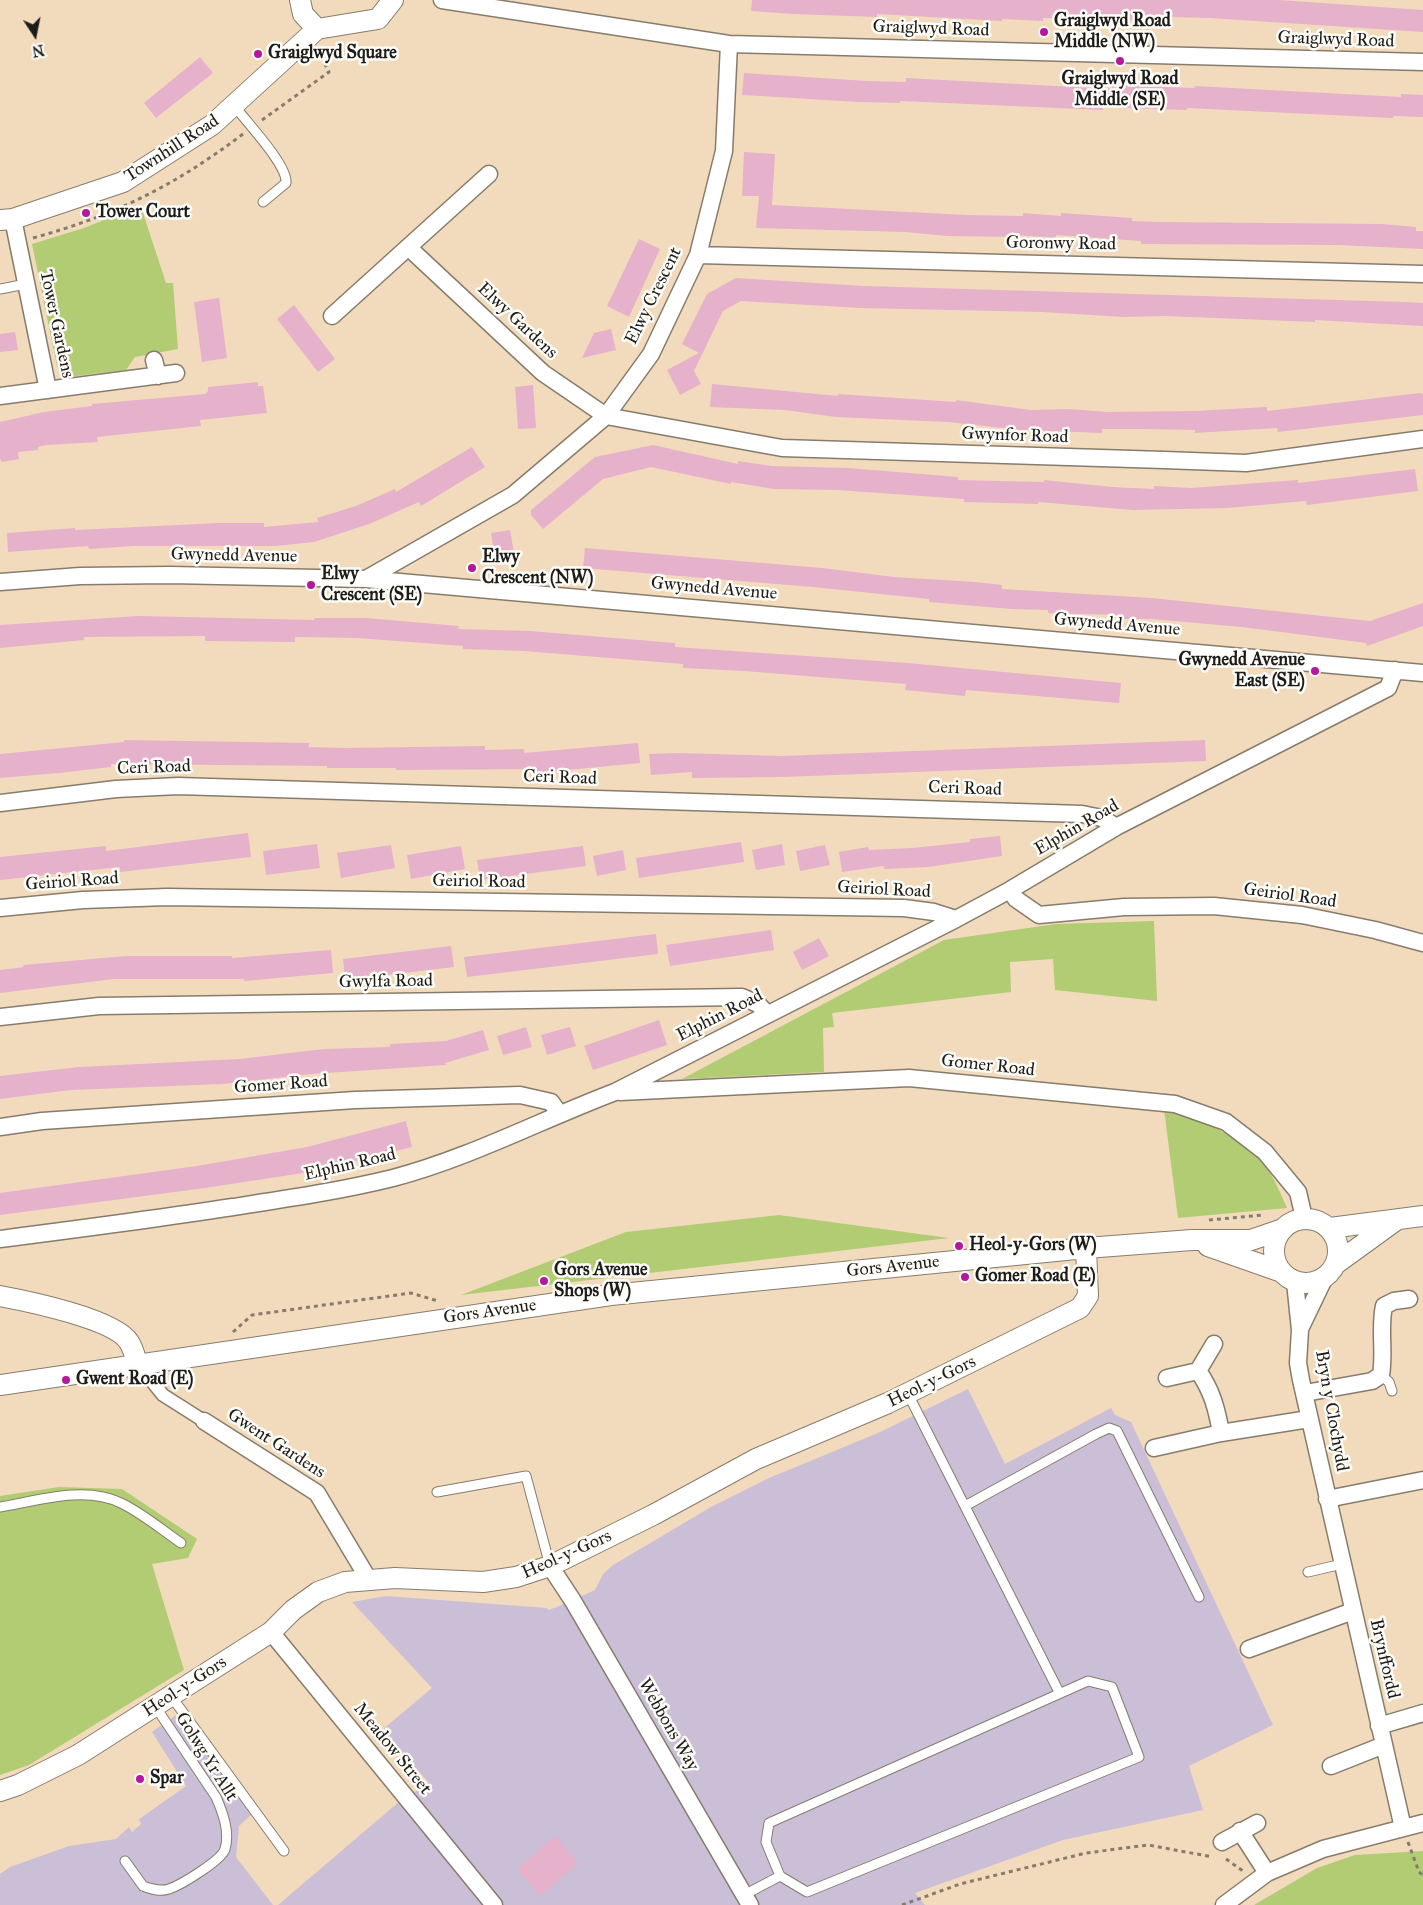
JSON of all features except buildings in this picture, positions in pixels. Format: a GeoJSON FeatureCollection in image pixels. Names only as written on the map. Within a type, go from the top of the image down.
{"type":"FeatureCollection","features":[{"type":"Feature","properties":{"kind":"street"},"geometry":{"type":"LineString","coordinates":[[300,0],[303,14],[317,29],[378,19],[394,0]]}},
{"type":"Feature","properties":{"kind":"street","name":"Graiglwyd Road"},"geometry":{"type":"LineString","coordinates":[[442,0],[494,4],[729,44],[1423,62]]}},
{"type":"Feature","properties":{"kind":"street","name":"Townhill Road"},"geometry":{"type":"LineString","coordinates":[[6,220],[123,182],[212,125],[317,29]]}},
{"type":"Feature","properties":{"kind":"street","name":"Elwy Crescent"},"geometry":{"type":"LineString","coordinates":[[366,579],[513,495],[606,416],[651,354],[698,255],[724,151],[729,44]]}},
{"type":"Feature","properties":{"kind":"street"},"geometry":{"type":"LineString","coordinates":[[332,316],[489,174]]}},
{"type":"Feature","properties":{"kind":"street","name":"Tower Gardens"},"geometry":{"type":"LineString","coordinates":[[6,220],[26,284],[48,390],[156,368],[176,373]]}},
{"type":"Feature","properties":{"kind":"street","name":"Elwy Gardens"},"geometry":{"type":"LineString","coordinates":[[408,247],[543,373],[606,416]]}},
{"type":"Feature","properties":{"kind":"street","name":"Goronwy Road"},"geometry":{"type":"LineString","coordinates":[[698,255],[1423,274]]}},
{"type":"Feature","properties":{"kind":"street"},"geometry":{"type":"LineString","coordinates":[[0,396],[48,390]]}},
{"type":"Feature","properties":{"kind":"street","name":"Gwynfor Road"},"geometry":{"type":"LineString","coordinates":[[606,416],[782,448],[1246,463],[1423,439]]}},
{"type":"Feature","properties":{"kind":"street","name":"Gwynedd Avenue"},"geometry":{"type":"LineString","coordinates":[[0,582],[80,576],[170,575],[366,579],[1423,674]]}},
{"type":"Feature","properties":{"kind":"street","name":"Elphin Road"},"geometry":{"type":"LineString","coordinates":[[0,1239],[126,1224],[316,1194],[394,1177],[475,1150],[559,1113],[615,1092],[956,919],[1010,890],[1116,827],[1388,688],[1395,670]]}},
{"type":"Feature","properties":{"kind":"street","name":"Ceri Road"},"geometry":{"type":"LineString","coordinates":[[0,803],[116,789],[178,786],[1072,813],[1102,818],[1116,827]]}},
{"type":"Feature","properties":{"kind":"street","name":"Geiriol Road"},"geometry":{"type":"LineString","coordinates":[[1010,890],[1016,900],[1039,916],[1124,907],[1214,906],[1302,915],[1375,930],[1423,943]]}},
{"type":"Feature","properties":{"kind":"street","name":"Geiriol Road"},"geometry":{"type":"LineString","coordinates":[[0,908],[83,900],[167,897],[904,908],[934,912],[956,919]]}},
{"type":"Feature","properties":{"kind":"street","name":"Gwylfa Road"},"geometry":{"type":"LineString","coordinates":[[0,1017],[100,1006],[733,997],[742,997],[758,1004],[768,1014]]}},
{"type":"Feature","properties":{"kind":"street","name":"Gomer Road"},"geometry":{"type":"LineString","coordinates":[[615,1092],[909,1078],[1175,1104],[1226,1122],[1265,1152],[1298,1192],[1304,1218]]}},
{"type":"Feature","properties":{"kind":"street","name":"Gomer Road"},"geometry":{"type":"LineString","coordinates":[[0,1127],[42,1121],[355,1100],[520,1095],[551,1102],[559,1113]]}},
{"type":"Feature","properties":{"kind":"street"},"geometry":{"type":"LineString","coordinates":[[1330,1228],[1423,1216]]}},
{"type":"Feature","properties":{"kind":"street"},"geometry":{"type":"LineString","coordinates":[[1300,1330],[1288,1277],[1276,1263],[1274,1249],[1277,1238],[1283,1228],[1292,1222],[1304,1218],[1320,1221],[1330,1228],[1339,1247],[1337,1263]]}},
{"type":"Feature","properties":{"kind":"street"},"geometry":{"type":"LineString","coordinates":[[1288,1277],[1313,1283],[1324,1278],[1331,1273],[1337,1263],[1399,1218]]}},
{"type":"Feature","properties":{"kind":"street","name":"Gors Avenue"},"geometry":{"type":"LineString","coordinates":[[0,1385],[137,1363],[611,1295],[1086,1248],[1192,1240],[1252,1240],[1283,1228]]}},
{"type":"Feature","properties":{"kind":"street","name":"Gors Avenue"},"geometry":{"type":"LineString","coordinates":[[1192,1240],[1288,1277]]}},
{"type":"Feature","properties":{"kind":"street","name":"Heol-y-Gors"},"geometry":{"type":"LineString","coordinates":[[0,1791],[18,1785],[78,1755],[271,1632],[293,1610],[318,1592],[345,1582],[396,1578],[484,1582],[516,1577],[550,1566],[756,1459],[908,1394],[1080,1308],[1088,1296],[1086,1248]]}},
{"type":"Feature","properties":{"kind":"street"},"geometry":{"type":"LineString","coordinates":[[1300,1330],[1324,1278]]}},
{"type":"Feature","properties":{"kind":"street"},"geometry":{"type":"LineString","coordinates":[[0,1296],[35,1302],[98,1322],[128,1340],[137,1363],[163,1395],[204,1421]]}},
{"type":"Feature","properties":{"kind":"street"},"geometry":{"type":"LineString","coordinates":[[1304,1393],[1372,1381],[1381,1375],[1383,1363],[1381,1318],[1384,1306],[1394,1301],[1410,1299]]}},
{"type":"Feature","properties":{"kind":"street","name":"Bryn y Clochydd"},"geometry":{"type":"LineString","coordinates":[[1300,1330],[1298,1363],[1327,1499]]}},
{"type":"Feature","properties":{"kind":"street"},"geometry":{"type":"LineString","coordinates":[[1167,1378],[1198,1371],[1214,1344]]}},
{"type":"Feature","properties":{"kind":"street"},"geometry":{"type":"LineString","coordinates":[[1198,1371],[1216,1406],[1221,1433]]}},
{"type":"Feature","properties":{"kind":"street"},"geometry":{"type":"LineString","coordinates":[[1154,1449],[1221,1433],[1310,1419]]}},
{"type":"Feature","properties":{"kind":"street","name":"Gwent Gardens"},"geometry":{"type":"LineString","coordinates":[[204,1421],[317,1493],[369,1580]]}},
{"type":"Feature","properties":{"kind":"street"},"geometry":{"type":"LineString","coordinates":[[1327,1499],[1423,1480]]}},
{"type":"Feature","properties":{"kind":"street","name":"Brynffordd"},"geometry":{"type":"LineString","coordinates":[[1327,1499],[1403,1828]]}},
{"type":"Feature","properties":{"kind":"street","name":"Webbons Way"},"geometry":{"type":"LineString","coordinates":[[550,1566],[574,1601],[747,1900]]}},
{"type":"Feature","properties":{"kind":"street"},"geometry":{"type":"LineString","coordinates":[[1249,1649],[1353,1611]]}},
{"type":"Feature","properties":{"kind":"street","name":"Meadow Street"},"geometry":{"type":"LineString","coordinates":[[271,1632],[494,1905]]}},
{"type":"Feature","properties":{"kind":"street"},"geometry":{"type":"LineString","coordinates":[[1379,1726],[1423,1712]]}},
{"type":"Feature","properties":{"kind":"street"},"geometry":{"type":"LineString","coordinates":[[1331,1766],[1384,1745]]}},
{"type":"Feature","properties":{"kind":"street"},"geometry":{"type":"LineString","coordinates":[[1222,1842],[1257,1823]]}},
{"type":"Feature","properties":{"kind":"street"},"geometry":{"type":"LineString","coordinates":[[1224,1905],[1261,1878],[1323,1849],[1423,1823]]}},
{"type":"Feature","properties":{"kind":"street"},"geometry":{"type":"LineString","coordinates":[[1240,1831],[1261,1878]]}},
{"type":"Feature","properties":{"kind":"lane"},"geometry":{"type":"LineString","coordinates":[[234,105],[280,163],[287,177],[286,182],[263,202]]}},
{"type":"Feature","properties":{"kind":"lane"},"geometry":{"type":"LineString","coordinates":[[0,289],[26,284]]}},
{"type":"Feature","properties":{"kind":"lane"},"geometry":{"type":"LineString","coordinates":[[1381,1375],[1389,1382],[1392,1391]]}},
{"type":"Feature","properties":{"kind":"lane"},"geometry":{"type":"LineString","coordinates":[[908,1394],[1059,1692]]}},
{"type":"Feature","properties":{"kind":"lane"},"geometry":{"type":"LineString","coordinates":[[965,1506],[1096,1434],[1109,1428],[1117,1431],[1199,1597]]}},
{"type":"Feature","properties":{"kind":"lane"},"geometry":{"type":"LineString","coordinates":[[437,1492],[526,1476],[550,1566]]}},
{"type":"Feature","properties":{"kind":"lane"},"geometry":{"type":"LineString","coordinates":[[0,1507],[62,1497],[93,1496],[120,1502],[181,1543]]}},
{"type":"Feature","properties":{"kind":"lane"},"geometry":{"type":"LineString","coordinates":[[1308,1572],[1342,1564]]}},
{"type":"Feature","properties":{"kind":"lane"},"geometry":{"type":"LineString","coordinates":[[1088,1681],[1112,1687],[1139,1757],[807,1892],[780,1876],[766,1842],[769,1823],[1059,1692],[1088,1681]]}},
{"type":"Feature","properties":{"kind":"lane"},"geometry":{"type":"LineString","coordinates":[[163,1701],[284,1851]]}},
{"type":"Feature","properties":{"kind":"lane","name":"Golwg Yr Allt"},"geometry":{"type":"LineString","coordinates":[[125,1860],[143,1886],[156,1890],[169,1889],[216,1861],[224,1851],[227,1836],[223,1812],[163,1701]]}},
{"type":"Feature","properties":{"kind":"lane"},"geometry":{"type":"LineString","coordinates":[[747,1900],[780,1876]]}},
{"type":"Feature","properties":{"kind":"path"},"geometry":{"type":"LineString","coordinates":[[1403,1828],[1419,1872],[1423,1875]]}},
{"type":"Feature","properties":{"kind":"path"},"geometry":{"type":"LineString","coordinates":[[902,1905],[960,1884],[1086,1853],[1148,1845],[1230,1860],[1261,1878]]}},
{"type":"Feature","properties":{"kind":"shaded area"},"geometry":{"type":"Polygon","coordinates":[[[968,1389],[1005,1464],[1111,1408],[1115,1415],[1131,1422],[1273,1725],[1189,1766],[1203,1810],[1063,1840],[915,1893],[925,1905],[278,1905],[400,1801],[429,1783],[382,1730],[432,1688],[352,1602],[386,1596],[547,1608],[548,1610],[557,1607],[595,1590],[603,1574],[613,1565],[711,1507],[769,1478],[878,1433],[968,1389]]]}},
{"type":"Feature","properties":{"kind":"shaded area"},"geometry":{"type":"Polygon","coordinates":[[[176,1715],[252,1814],[239,1826],[236,1857],[273,1905],[0,1905],[0,1874],[10,1867],[69,1846],[116,1839],[129,1827],[132,1832],[141,1824],[139,1819],[186,1786],[152,1732],[176,1715]]]}},
{"type":"Feature","properties":{"kind":"green space"},"geometry":{"type":"Polygon","coordinates":[[[136,207],[143,213],[166,283],[173,283],[178,349],[135,357],[126,370],[67,377],[60,373],[57,366],[32,244],[84,228],[136,207]]]}},
{"type":"Feature","properties":{"kind":"green space"},"geometry":{"type":"Polygon","coordinates":[[[1154,921],[1157,1001],[1055,990],[1053,959],[1010,962],[1011,992],[832,1013],[834,1027],[823,1028],[824,1072],[682,1079],[944,940],[1056,924],[1154,921]]]}},
{"type":"Feature","properties":{"kind":"green space"},"geometry":{"type":"Polygon","coordinates":[[[1164,1109],[1209,1125],[1237,1140],[1249,1149],[1270,1173],[1287,1208],[1178,1218],[1164,1109]]]}},
{"type":"Feature","properties":{"kind":"green space"},"geometry":{"type":"Polygon","coordinates":[[[779,1215],[949,1238],[461,1295],[626,1232],[779,1215]]]}},
{"type":"Feature","properties":{"kind":"green space"},"geometry":{"type":"Polygon","coordinates":[[[59,1487],[122,1489],[197,1539],[188,1558],[152,1564],[184,1670],[29,1765],[0,1775],[0,1496],[59,1487]]]}},
{"type":"Feature","properties":{"kind":"green space"},"geometry":{"type":"Polygon","coordinates":[[[1423,1851],[1423,1905],[1254,1905],[1317,1868],[1355,1855],[1423,1851]]]}},
{"type":"Feature","properties":{"kind":"place","name":"Graiglwyd Road Middle (NW)"},"geometry":{"type":"Point","coordinates":[1044,32]}},
{"type":"Feature","properties":{"kind":"place","name":"Graiglwyd Square"},"geometry":{"type":"Point","coordinates":[258,54]}},
{"type":"Feature","properties":{"kind":"place","name":"Graiglwyd Road Middle (SE)"},"geometry":{"type":"Point","coordinates":[1120,61]}},
{"type":"Feature","properties":{"kind":"place","name":"Tower Court"},"geometry":{"type":"Point","coordinates":[86,213]}},
{"type":"Feature","properties":{"kind":"place","name":"Elwy Crescent (NW)"},"geometry":{"type":"Point","coordinates":[472,568]}},
{"type":"Feature","properties":{"kind":"place","name":"Elwy Crescent (SE)"},"geometry":{"type":"Point","coordinates":[311,585]}},
{"type":"Feature","properties":{"kind":"place","name":"Gwynedd Avenue East (SE)"},"geometry":{"type":"Point","coordinates":[1315,671]}},
{"type":"Feature","properties":{"kind":"place","name":"Heol-y-Gors (W)"},"geometry":{"type":"Point","coordinates":[959,1246]}},
{"type":"Feature","properties":{"kind":"place","name":"Gomer Road (E)"},"geometry":{"type":"Point","coordinates":[965,1277]}},
{"type":"Feature","properties":{"kind":"place","name":"Gors Avenue Shops (W)"},"geometry":{"type":"Point","coordinates":[544,1281]}},
{"type":"Feature","properties":{"kind":"place","name":"Gwent Road (E)"},"geometry":{"type":"Point","coordinates":[66,1380]}},
{"type":"Feature","properties":{"kind":"place","name":"Spar"},"geometry":{"type":"Point","coordinates":[140,1779]}}]}
